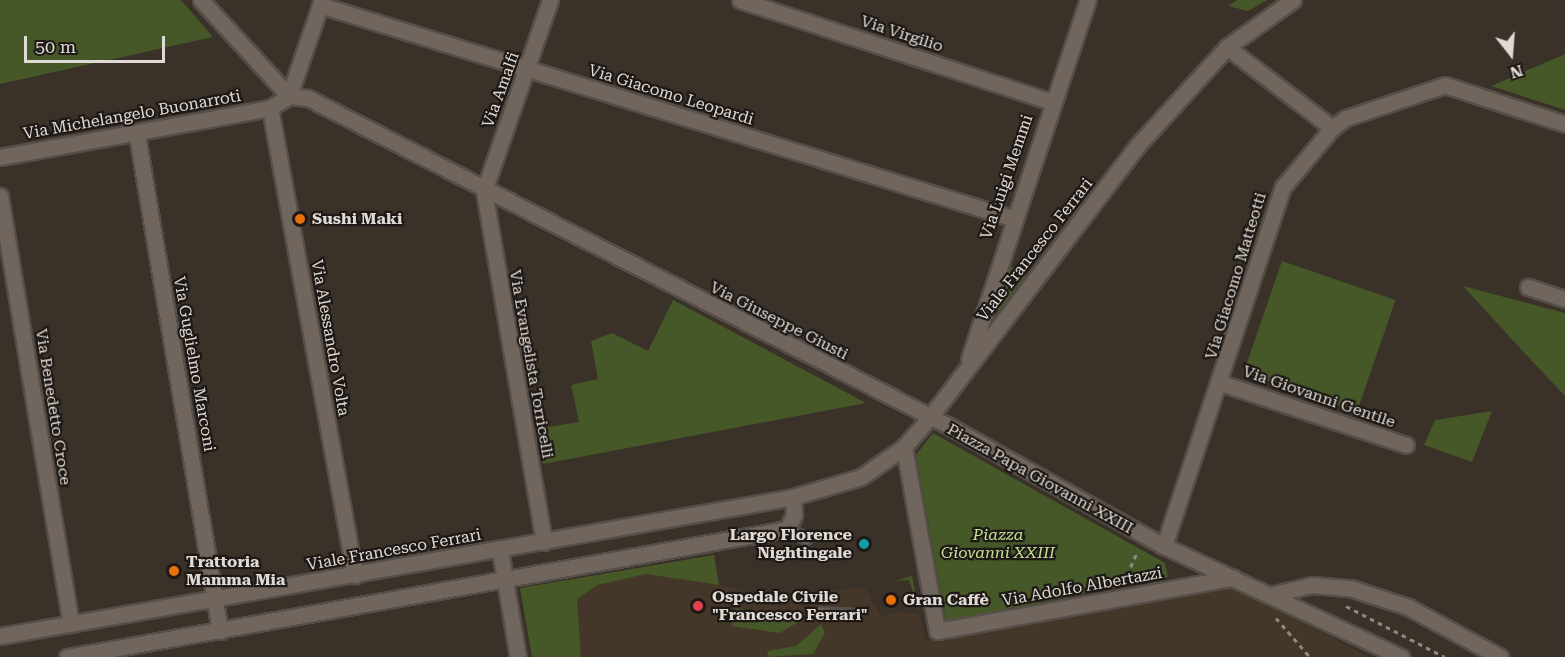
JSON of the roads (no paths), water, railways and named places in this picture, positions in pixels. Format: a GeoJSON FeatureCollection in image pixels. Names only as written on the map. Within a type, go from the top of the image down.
{"type":"FeatureCollection","features":[{"type":"Feature","properties":{"kind":"street"},"geometry":{"type":"LineString","coordinates":[[201,0],[289,96]]}},
{"type":"Feature","properties":{"kind":"street","name":"Via Amalfi"},"geometry":{"type":"LineString","coordinates":[[484,191],[528,70],[550,0]]}},
{"type":"Feature","properties":{"kind":"street","name":"Via Virgilio"},"geometry":{"type":"LineString","coordinates":[[740,0],[1052,102]]}},
{"type":"Feature","properties":{"kind":"street","name":"Via Luigi Memmi"},"geometry":{"type":"LineString","coordinates":[[966,368],[1012,218],[1088,0]]}},
{"type":"Feature","properties":{"kind":"street","name":"Viale Francesco Ferrari"},"geometry":{"type":"LineString","coordinates":[[0,636],[793,497],[861,477],[904,447],[930,417],[1137,146],[1227,47],[1293,0]]}},
{"type":"Feature","properties":{"kind":"street"},"geometry":{"type":"LineString","coordinates":[[270,108],[289,96],[321,2]]}},
{"type":"Feature","properties":{"kind":"street","name":"Via Giacomo Leopardi"},"geometry":{"type":"LineString","coordinates":[[321,2],[528,70],[1012,218]]}},
{"type":"Feature","properties":{"kind":"street"},"geometry":{"type":"LineString","coordinates":[[1227,47],[1332,128]]}},
{"type":"Feature","properties":{"kind":"street","name":"Via Giacomo Matteotti"},"geometry":{"type":"LineString","coordinates":[[1164,546],[1221,383],[1283,187],[1332,128],[1346,118],[1445,85],[1565,124]]}},
{"type":"Feature","properties":{"kind":"street","name":"Via Giuseppe Giusti"},"geometry":{"type":"LineString","coordinates":[[289,96],[308,98],[484,191],[930,417],[1164,546],[1401,657]]}},
{"type":"Feature","properties":{"kind":"street","name":"Via Michelangelo Buonarroti"},"geometry":{"type":"LineString","coordinates":[[0,157],[136,135],[270,108]]}},
{"type":"Feature","properties":{"kind":"street","name":"Via Alessandro Volta"},"geometry":{"type":"LineString","coordinates":[[270,108],[355,575]]}},
{"type":"Feature","properties":{"kind":"street","name":"Via Guglielmo Marconi"},"geometry":{"type":"LineString","coordinates":[[136,135],[220,631]]}},
{"type":"Feature","properties":{"kind":"street","name":"Via Evangelista Torricelli"},"geometry":{"type":"LineString","coordinates":[[484,191],[543,542]]}},
{"type":"Feature","properties":{"kind":"street","name":"Via Benedetto Croce"},"geometry":{"type":"LineString","coordinates":[[0,196],[71,624]]}},
{"type":"Feature","properties":{"kind":"street"},"geometry":{"type":"LineString","coordinates":[[1528,287],[1565,299]]}},
{"type":"Feature","properties":{"kind":"street","name":"Via Giovanni Gentile"},"geometry":{"type":"LineString","coordinates":[[1221,383],[1406,445]]}},
{"type":"Feature","properties":{"kind":"street","name":"Via Adolfo Albertazzi"},"geometry":{"type":"LineString","coordinates":[[904,447],[937,631],[1233,578]]}},
{"type":"Feature","properties":{"kind":"street"},"geometry":{"type":"LineString","coordinates":[[67,657],[506,582],[787,529],[794,515],[793,497]]}},
{"type":"Feature","properties":{"kind":"street"},"geometry":{"type":"LineString","coordinates":[[500,550],[518,657]]}},
{"type":"Feature","properties":{"kind":"street"},"geometry":{"type":"LineString","coordinates":[[1270,595],[1312,585],[1350,588],[1408,607],[1500,657]]}},
{"type":"Feature","properties":{"kind":"lane"},"geometry":{"type":"LineString","coordinates":[[787,529],[807,539]]}},
{"type":"Feature","properties":{"kind":"lane"},"geometry":{"type":"LineString","coordinates":[[818,613],[856,615]]}},
{"type":"Feature","properties":{"kind":"place","name":"Sushi Maki"},"geometry":{"type":"Point","coordinates":[300,219]}},
{"type":"Feature","properties":{"kind":"place","name":"Largo Florence Nightingale"},"geometry":{"type":"Point","coordinates":[864,544]}},
{"type":"Feature","properties":{"kind":"place","name":"Trattoria Mamma Mia"},"geometry":{"type":"Point","coordinates":[174,571]}},
{"type":"Feature","properties":{"kind":"place","name":"Gran Caffè"},"geometry":{"type":"Point","coordinates":[891,600]}},
{"type":"Feature","properties":{"kind":"place","name":"Ospedale Civile \"Francesco Ferrari\""},"geometry":{"type":"Point","coordinates":[698,606]}},
{"type":"Feature","properties":{"kind":"park label","name":"Piazza Giovanni XXIII"},"geometry":{"type":"Point","coordinates":[998,544]}}]}
